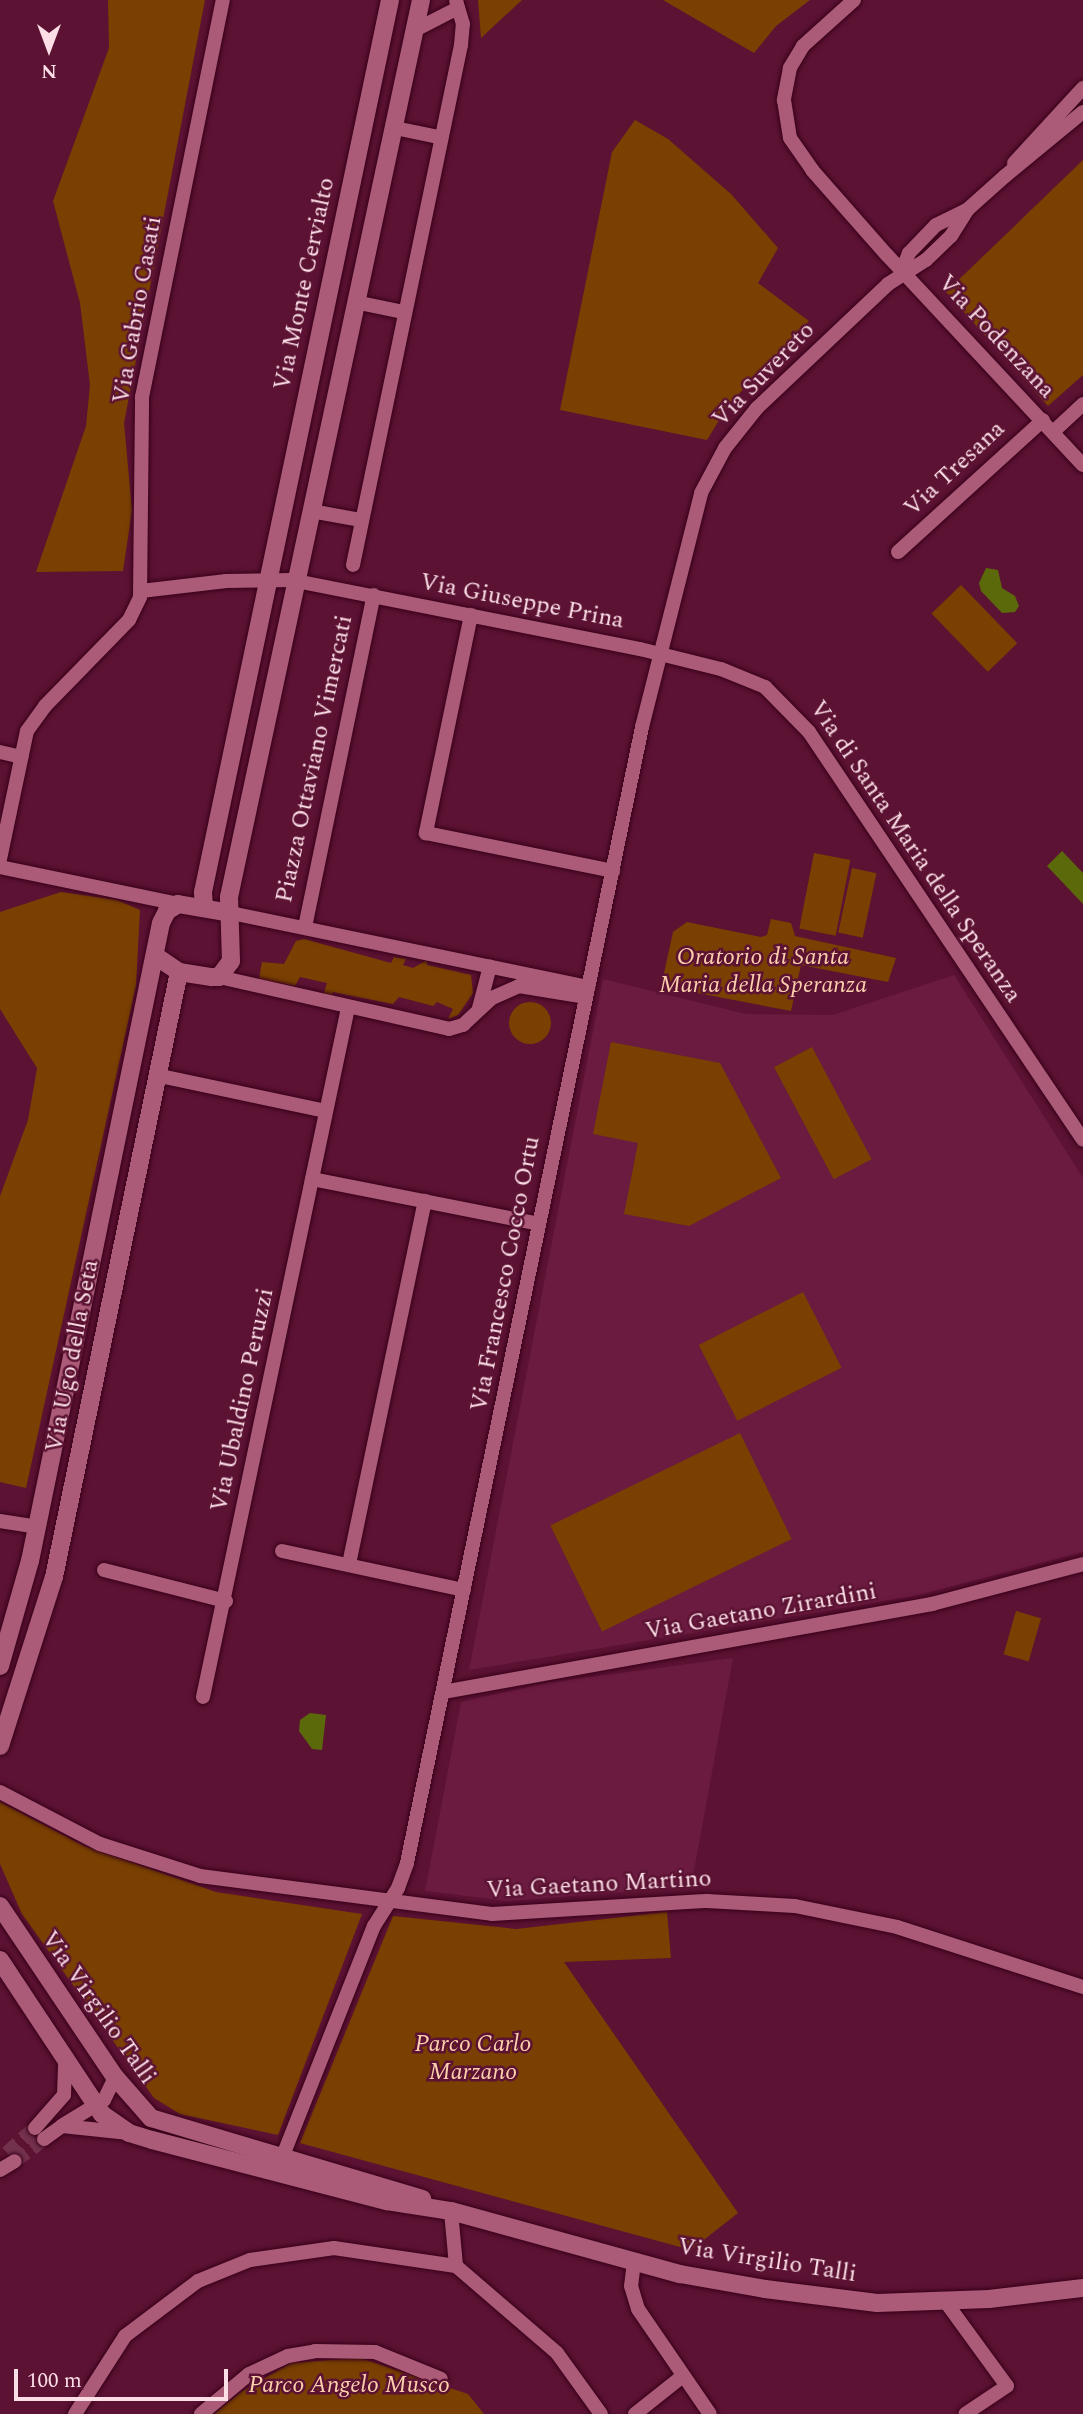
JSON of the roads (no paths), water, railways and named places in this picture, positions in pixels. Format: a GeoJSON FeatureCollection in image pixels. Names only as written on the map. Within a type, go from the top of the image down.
{"type":"FeatureCollection","features":[{"type":"Feature","properties":{"kind":"street","name":"Via Gabrio Casati"},"geometry":{"type":"LineString","coordinates":[[0,859],[25,738],[38,716],[129,620],[141,591],[142,397],[223,0]]}},
{"type":"Feature","properties":{"kind":"street","name":"Via Monte Cervialto"},"geometry":{"type":"LineString","coordinates":[[270,579],[390,0]]}},
{"type":"Feature","properties":{"kind":"street"},"geometry":{"type":"LineString","coordinates":[[219,978],[232,955],[229,897],[311,511],[360,303],[421,0]]}},
{"type":"Feature","properties":{"kind":"street","name":"Via Podenzana"},"geometry":{"type":"LineString","coordinates":[[854,0],[803,46],[793,62],[784,93],[785,120],[805,161],[902,271],[1043,419],[1083,465]]}},
{"type":"Feature","properties":{"kind":"street"},"geometry":{"type":"LineString","coordinates":[[353,565],[439,137],[463,35],[457,4],[415,30]]}},
{"type":"Feature","properties":{"kind":"street","name":"Via Suvereto"},"geometry":{"type":"LineString","coordinates":[[1004,176],[1083,88]]}},
{"type":"Feature","properties":{"kind":"street"},"geometry":{"type":"LineString","coordinates":[[1069,101],[1082,113]]}},
{"type":"Feature","properties":{"kind":"street","name":"Via Suvereto"},"geometry":{"type":"LineString","coordinates":[[661,653],[692,521],[720,456],[757,408],[902,271],[909,253],[936,225],[967,210],[1004,176],[1082,113]]}},
{"type":"Feature","properties":{"kind":"street"},"geometry":{"type":"LineString","coordinates":[[395,128],[439,137]]}},
{"type":"Feature","properties":{"kind":"street"},"geometry":{"type":"LineString","coordinates":[[360,303],[404,312]]}},
{"type":"Feature","properties":{"kind":"street"},"geometry":{"type":"LineString","coordinates":[[1053,432],[1083,404]]}},
{"type":"Feature","properties":{"kind":"street","name":"Via Tresana"},"geometry":{"type":"LineString","coordinates":[[898,552],[1043,419]]}},
{"type":"Feature","properties":{"kind":"street"},"geometry":{"type":"LineString","coordinates":[[311,511],[361,520]]}},
{"type":"Feature","properties":{"kind":"street","name":"Piazza Ottaviano Vimercati"},"geometry":{"type":"LineString","coordinates":[[141,591],[270,579],[374,595],[305,927]]}},
{"type":"Feature","properties":{"kind":"street"},"geometry":{"type":"LineString","coordinates":[[204,908],[204,892],[270,579]]}},
{"type":"Feature","properties":{"kind":"street","name":"Via Giuseppe Prina"},"geometry":{"type":"LineString","coordinates":[[374,595],[661,653]]}},
{"type":"Feature","properties":{"kind":"street"},"geometry":{"type":"LineString","coordinates":[[471,615],[426,833],[613,871]]}},
{"type":"Feature","properties":{"kind":"street","name":"Via Francesco Cocco Ortu"},"geometry":{"type":"LineString","coordinates":[[282,2158],[374,1926],[390,1901],[407,1863],[587,992],[661,653]]}},
{"type":"Feature","properties":{"kind":"street","name":"Via di Santa Maria della Speranza"},"geometry":{"type":"LineString","coordinates":[[661,653],[752,681],[777,695],[792,711],[1083,1140]]}},
{"type":"Feature","properties":{"kind":"street"},"geometry":{"type":"LineString","coordinates":[[0,752],[21,757]]}},
{"type":"Feature","properties":{"kind":"street"},"geometry":{"type":"LineString","coordinates":[[0,867],[491,966],[587,992]]}},
{"type":"Feature","properties":{"kind":"street"},"geometry":{"type":"LineString","coordinates":[[178,904],[169,908],[161,923],[157,957],[179,972],[219,978],[449,1028],[463,1026],[478,1009],[519,986],[587,992]]}},
{"type":"Feature","properties":{"kind":"street","name":"Via Ugo della Seta"},"geometry":{"type":"LineString","coordinates":[[0,1666],[37,1527],[157,957]]}},
{"type":"Feature","properties":{"kind":"street"},"geometry":{"type":"LineString","coordinates":[[478,1009],[491,966]]}},
{"type":"Feature","properties":{"kind":"street","name":"Via Ugo della Seta"},"geometry":{"type":"LineString","coordinates":[[0,1746],[56,1568],[179,972]]}},
{"type":"Feature","properties":{"kind":"street","name":"Via Ubaldino Peruzzi"},"geometry":{"type":"LineString","coordinates":[[203,1697],[226,1601],[348,1008]]}},
{"type":"Feature","properties":{"kind":"street"},"geometry":{"type":"LineString","coordinates":[[156,1075],[325,1111]]}},
{"type":"Feature","properties":{"kind":"street"},"geometry":{"type":"LineString","coordinates":[[312,1179],[539,1224]]}},
{"type":"Feature","properties":{"kind":"street"},"geometry":{"type":"LineString","coordinates":[[349,1564],[425,1200]]}},
{"type":"Feature","properties":{"kind":"street"},"geometry":{"type":"LineString","coordinates":[[0,1521],[37,1527]]}},
{"type":"Feature","properties":{"kind":"street"},"geometry":{"type":"LineString","coordinates":[[282,1551],[464,1590]]}},
{"type":"Feature","properties":{"kind":"street","name":"Via Gaetano Zirardini"},"geometry":{"type":"LineString","coordinates":[[443,1692],[932,1604],[1083,1564]]}},
{"type":"Feature","properties":{"kind":"street"},"geometry":{"type":"LineString","coordinates":[[104,1570],[226,1601]]}},
{"type":"Feature","properties":{"kind":"street","name":"Via Gaetano Martino"},"geometry":{"type":"LineString","coordinates":[[0,1792],[100,1844],[179,1871],[506,1915],[707,1901],[796,1906],[897,1927],[1083,1987]]}},
{"type":"Feature","properties":{"kind":"street","name":"Via Virgilio Talli"},"geometry":{"type":"LineString","coordinates":[[0,1906],[115,2077],[155,2120],[392,2188],[451,2211]]}},
{"type":"Feature","properties":{"kind":"street","name":"Via Virgilio Talli"},"geometry":{"type":"LineString","coordinates":[[0,1960],[96,2105],[129,2133],[376,2198],[451,2211],[635,2262],[816,2297],[877,2303],[945,2301],[1083,2288]]}},
{"type":"Feature","properties":{"kind":"street"},"geometry":{"type":"LineString","coordinates":[[0,1989],[27,2000]]}},
{"type":"Feature","properties":{"kind":"street"},"geometry":{"type":"LineString","coordinates":[[64,2054],[68,2074],[64,2095],[40,2133],[62,2126],[96,2105],[112,2090],[115,2077]]}},
{"type":"Feature","properties":{"kind":"street"},"geometry":{"type":"LineString","coordinates":[[62,2126],[129,2133]]}},
{"type":"Feature","properties":{"kind":"street"},"geometry":{"type":"LineString","coordinates":[[0,2170],[7,2159]]}},
{"type":"Feature","properties":{"kind":"street"},"geometry":{"type":"LineString","coordinates":[[451,2211],[456,2266]]}},
{"type":"Feature","properties":{"kind":"street"},"geometry":{"type":"LineString","coordinates":[[75,2414],[106,2360],[132,2329],[198,2281],[228,2266],[289,2251],[334,2248],[456,2266],[557,2353],[601,2414]]}},
{"type":"Feature","properties":{"kind":"street"},"geometry":{"type":"LineString","coordinates":[[635,2262],[631,2286],[638,2309],[710,2414]]}},
{"type":"Feature","properties":{"kind":"street"},"geometry":{"type":"LineString","coordinates":[[945,2301],[1007,2386],[965,2414]]}},
{"type":"Feature","properties":{"kind":"street"},"geometry":{"type":"LineString","coordinates":[[201,2414],[256,2370],[315,2351],[375,2352],[441,2379]]}},
{"type":"Feature","properties":{"kind":"street"},"geometry":{"type":"LineString","coordinates":[[635,2414],[683,2376]]}},
{"type":"Feature","properties":{"kind":"tunnel"},"geometry":{"type":"LineString","coordinates":[[7,2153],[35,2128]]}},
{"type":"Feature","properties":{"kind":"tunnel"},"geometry":{"type":"LineString","coordinates":[[15,2161],[44,2139]]}},
{"type":"Feature","properties":{"kind":"park label","name":"Oratorio di Santa Maria della Speranza"},"geometry":{"type":"Point","coordinates":[763,972]}},
{"type":"Feature","properties":{"kind":"park label","name":"Parco Carlo Marzano"},"geometry":{"type":"Point","coordinates":[473,2059]}},
{"type":"Feature","properties":{"kind":"park label","name":"Parco Angelo Musco"},"geometry":{"type":"Point","coordinates":[349,2386]}}]}
